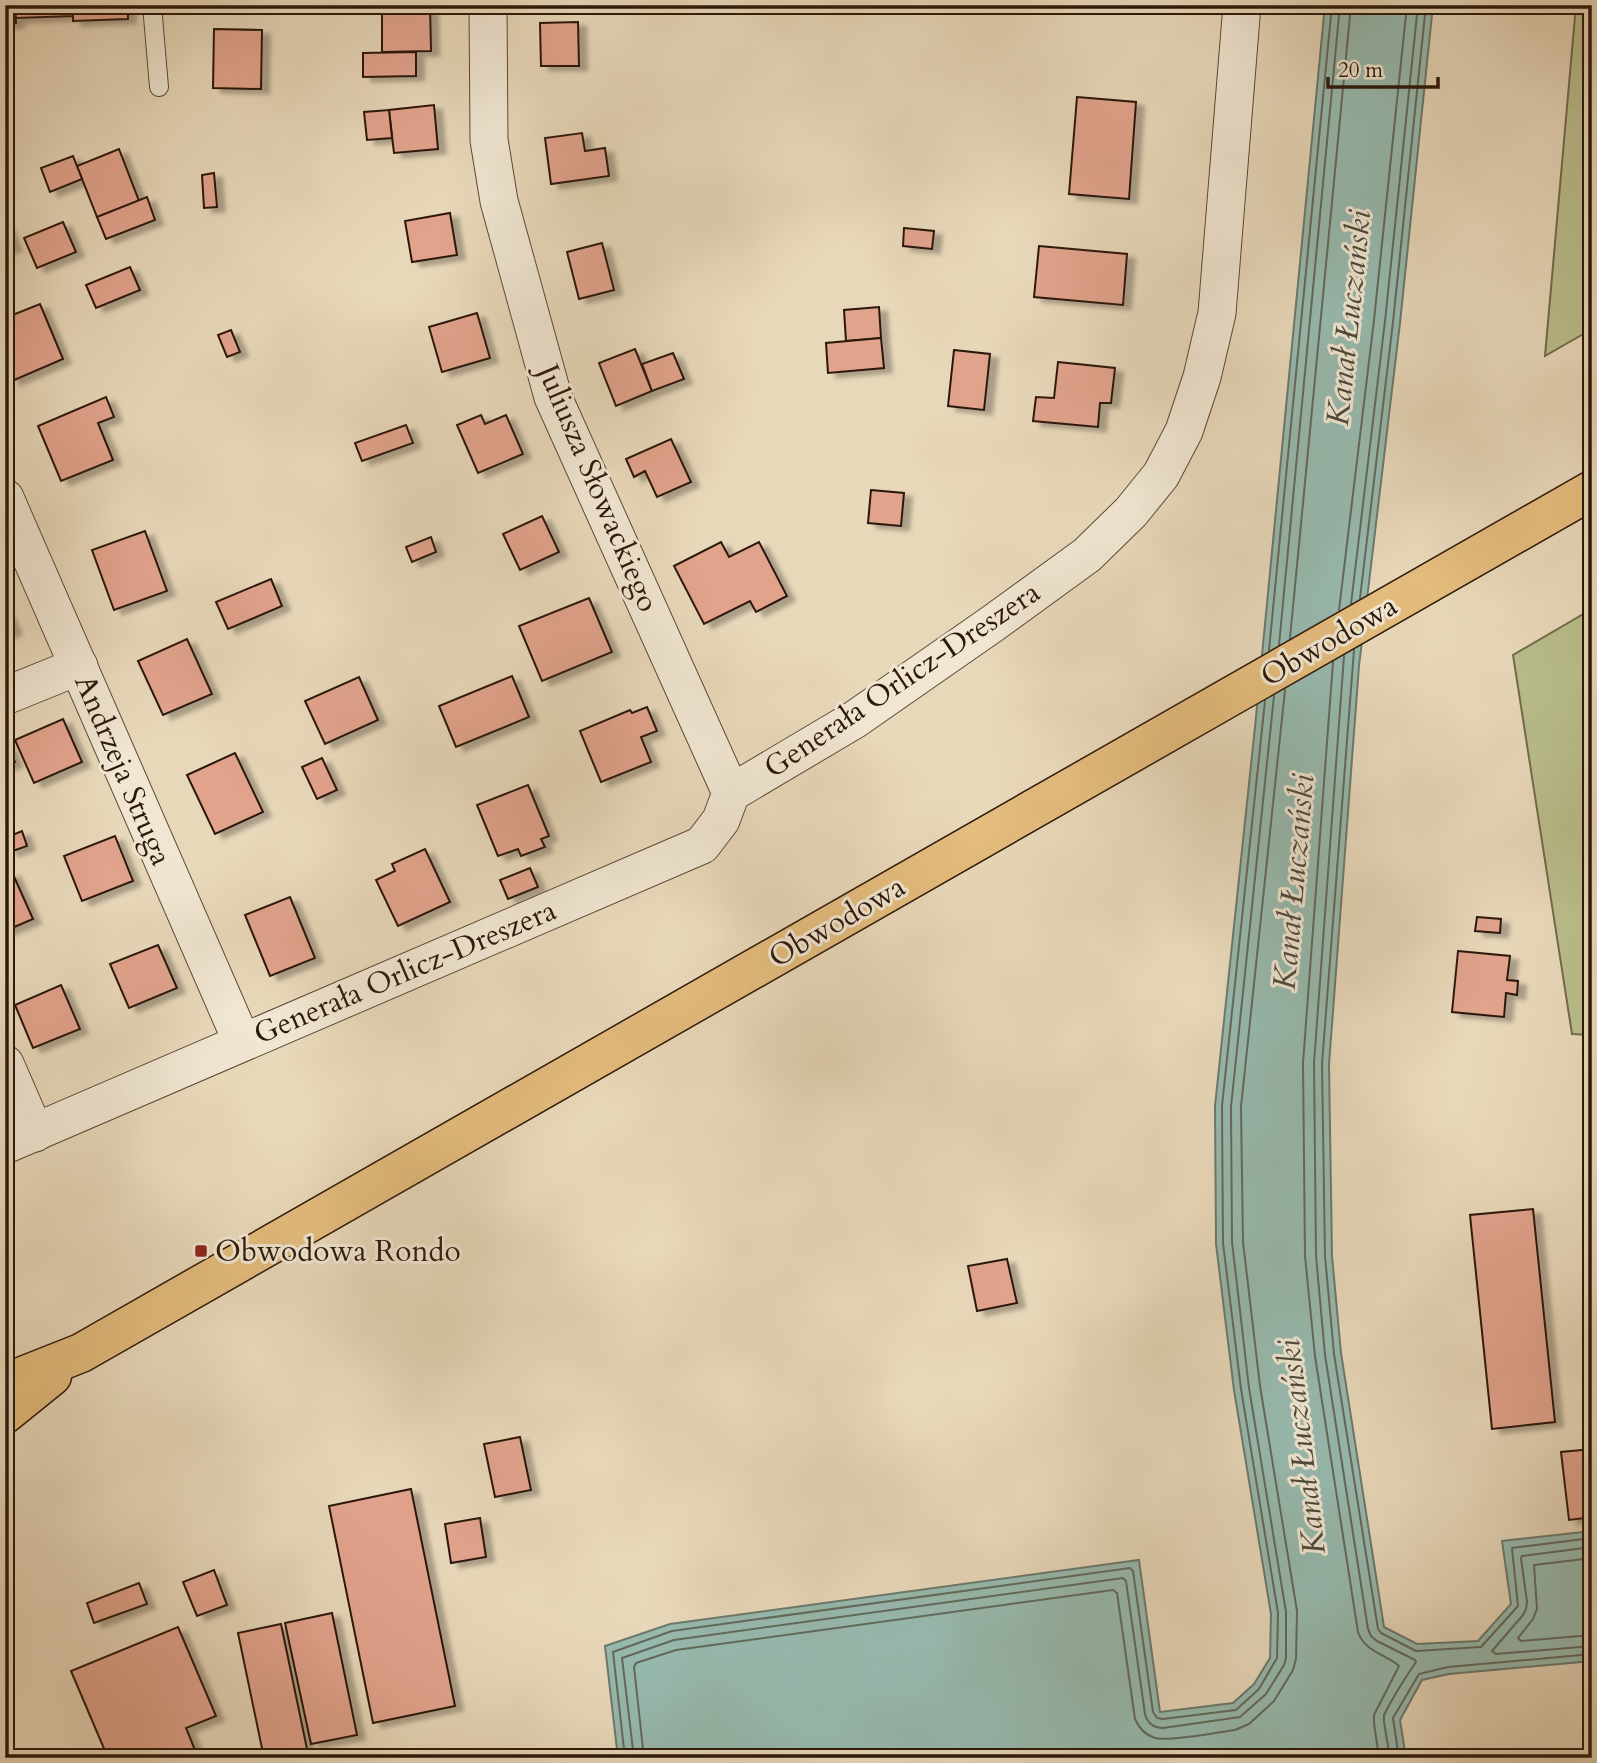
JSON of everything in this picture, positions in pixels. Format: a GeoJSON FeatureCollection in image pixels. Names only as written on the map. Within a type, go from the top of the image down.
{"type":"FeatureCollection","features":[{"type":"Feature","properties":{"kind":"main road","name":"Obwodowa"},"geometry":{"type":"LineString","coordinates":[[5,1383],[81,1353],[1592,490]]}},
{"type":"Feature","properties":{"kind":"main road","name":"Obwodowa"},"geometry":{"type":"LineString","coordinates":[[5,1414],[81,1353]]}},
{"type":"Feature","properties":{"kind":"street","name":"Juliusza Słowackiego"},"geometry":{"type":"LineString","coordinates":[[488,5],[489,140],[499,201],[554,397],[731,793]]}},
{"type":"Feature","properties":{"kind":"street","name":"Generała Orlicz-Dreszera"},"geometry":{"type":"LineString","coordinates":[[20,1139],[702,845],[721,820],[731,793],[854,720],[1087,555],[1131,512],[1161,475],[1184,431],[1202,377],[1217,313],[1242,5]]}},
{"type":"Feature","properties":{"kind":"street","name":"Andrzeja Struga"},"geometry":{"type":"LineString","coordinates":[[5,498],[242,1042]]}},
{"type":"Feature","properties":{"kind":"street"},"geometry":{"type":"LineString","coordinates":[[5,696],[79,666]]}},
{"type":"Feature","properties":{"kind":"street"},"geometry":{"type":"LineString","coordinates":[[5,1064],[20,1139]]}},
{"type":"Feature","properties":{"kind":"lane"},"geometry":{"type":"LineString","coordinates":[[152,5],[159,87]]}},
{"type":"Feature","properties":{"kind":"green space"},"geometry":{"type":"Polygon","coordinates":[[[1576,5],[1592,5],[1592,329],[1545,356],[1576,5]]]}},
{"type":"Feature","properties":{"kind":"green space"},"geometry":{"type":"Polygon","coordinates":[[[1592,609],[1592,1035],[1572,1034],[1513,655],[1592,609]]]}},
{"type":"Feature","properties":{"kind":"water","name":"Kanał Łuczański"},"geometry":{"type":"Polygon","coordinates":[[[1325,5],[1433,5],[1400,323],[1359,666],[1329,1064],[1332,1256],[1341,1353],[1384,1627],[1417,1644],[1478,1641],[1511,1604],[1502,1541],[1592,1531],[1592,1661],[1449,1674],[1422,1680],[1400,1720],[1406,1758],[618,1758],[605,1646],[670,1624],[1139,1560],[1160,1712],[1233,1703],[1254,1684],[1270,1658],[1271,1614],[1234,1390],[1216,1244],[1215,1106],[1255,727],[1325,5]]]}},
{"type":"Feature","properties":{"kind":"building"},"geometry":{"type":"Polygon","coordinates":[[[5,5],[15,5],[16,23],[5,24],[5,5]]]}},
{"type":"Feature","properties":{"kind":"building"},"geometry":{"type":"Polygon","coordinates":[[[15,5],[73,5],[73,16],[16,18],[15,5]]]}},
{"type":"Feature","properties":{"kind":"building"},"geometry":{"type":"Polygon","coordinates":[[[73,5],[128,5],[128,19],[73,21],[73,5]]]}},
{"type":"Feature","properties":{"kind":"building"},"geometry":{"type":"Polygon","coordinates":[[[382,5],[430,5],[431,51],[382,52],[382,5]]]}},
{"type":"Feature","properties":{"kind":"building"},"geometry":{"type":"Polygon","coordinates":[[[578,22],[579,66],[541,66],[540,23],[578,22]]]}},
{"type":"Feature","properties":{"kind":"building"},"geometry":{"type":"Polygon","coordinates":[[[214,29],[262,30],[261,89],[213,88],[214,29]]]}},
{"type":"Feature","properties":{"kind":"building"},"geometry":{"type":"Polygon","coordinates":[[[416,52],[416,76],[363,77],[363,53],[416,52]]]}},
{"type":"Feature","properties":{"kind":"building"},"geometry":{"type":"Polygon","coordinates":[[[1077,97],[1136,102],[1129,199],[1069,194],[1077,97]]]}},
{"type":"Feature","properties":{"kind":"building"},"geometry":{"type":"Polygon","coordinates":[[[434,105],[438,149],[394,153],[389,110],[434,105]]]}},
{"type":"Feature","properties":{"kind":"building"},"geometry":{"type":"Polygon","coordinates":[[[389,110],[392,138],[367,140],[364,112],[389,110]]]}},
{"type":"Feature","properties":{"kind":"building"},"geometry":{"type":"Polygon","coordinates":[[[582,133],[585,151],[605,148],[609,176],[551,184],[545,138],[582,133]]]}},
{"type":"Feature","properties":{"kind":"building"},"geometry":{"type":"Polygon","coordinates":[[[119,149],[139,201],[97,217],[77,166],[119,149]]]}},
{"type":"Feature","properties":{"kind":"building"},"geometry":{"type":"Polygon","coordinates":[[[73,156],[82,179],[50,192],[41,168],[73,156]]]}},
{"type":"Feature","properties":{"kind":"building"},"geometry":{"type":"Polygon","coordinates":[[[214,173],[217,207],[204,208],[202,175],[214,173]]]}},
{"type":"Feature","properties":{"kind":"building"},"geometry":{"type":"Polygon","coordinates":[[[147,197],[155,220],[106,239],[97,217],[147,197]]]}},
{"type":"Feature","properties":{"kind":"building"},"geometry":{"type":"Polygon","coordinates":[[[450,213],[457,255],[412,262],[405,221],[450,213]]]}},
{"type":"Feature","properties":{"kind":"building"},"geometry":{"type":"Polygon","coordinates":[[[63,222],[76,252],[37,268],[24,238],[63,222]]]}},
{"type":"Feature","properties":{"kind":"building"},"geometry":{"type":"Polygon","coordinates":[[[5,224],[14,246],[5,250],[5,224]]]}},
{"type":"Feature","properties":{"kind":"building"},"geometry":{"type":"Polygon","coordinates":[[[904,228],[934,231],[932,249],[903,246],[904,228]]]}},
{"type":"Feature","properties":{"kind":"building"},"geometry":{"type":"Polygon","coordinates":[[[602,243],[614,290],[579,299],[567,252],[602,243]]]}},
{"type":"Feature","properties":{"kind":"building"},"geometry":{"type":"Polygon","coordinates":[[[1039,246],[1127,254],[1123,305],[1034,297],[1039,246]]]}},
{"type":"Feature","properties":{"kind":"building"},"geometry":{"type":"Polygon","coordinates":[[[130,267],[140,290],[96,308],[86,285],[130,267]]]}},
{"type":"Feature","properties":{"kind":"building"},"geometry":{"type":"Polygon","coordinates":[[[40,304],[63,359],[12,381],[5,364],[5,318],[40,304]]]}},
{"type":"Feature","properties":{"kind":"building"},"geometry":{"type":"Polygon","coordinates":[[[879,307],[881,338],[846,341],[844,310],[879,307]]]}},
{"type":"Feature","properties":{"kind":"building"},"geometry":{"type":"Polygon","coordinates":[[[477,313],[490,358],[442,372],[429,327],[477,313]]]}},
{"type":"Feature","properties":{"kind":"building"},"geometry":{"type":"Polygon","coordinates":[[[231,330],[240,352],[227,357],[218,335],[231,330]]]}},
{"type":"Feature","properties":{"kind":"building"},"geometry":{"type":"Polygon","coordinates":[[[881,338],[884,368],[828,373],[826,343],[881,338]]]}},
{"type":"Feature","properties":{"kind":"building"},"geometry":{"type":"Polygon","coordinates":[[[635,349],[652,391],[616,406],[599,363],[635,349]]]}},
{"type":"Feature","properties":{"kind":"building"},"geometry":{"type":"Polygon","coordinates":[[[954,350],[990,354],[984,410],[948,406],[954,350]]]}},
{"type":"Feature","properties":{"kind":"building"},"geometry":{"type":"Polygon","coordinates":[[[673,353],[684,379],[652,391],[642,364],[673,353]]]}},
{"type":"Feature","properties":{"kind":"building"},"geometry":{"type":"Polygon","coordinates":[[[1058,362],[1115,368],[1111,403],[1100,403],[1098,427],[1033,421],[1036,397],[1054,398],[1058,362]]]}},
{"type":"Feature","properties":{"kind":"building"},"geometry":{"type":"Polygon","coordinates":[[[106,397],[114,417],[98,423],[113,460],[61,481],[38,426],[106,397]]]}},
{"type":"Feature","properties":{"kind":"building"},"geometry":{"type":"Polygon","coordinates":[[[481,415],[485,424],[506,415],[523,454],[478,473],[457,425],[481,415]]]}},
{"type":"Feature","properties":{"kind":"building"},"geometry":{"type":"Polygon","coordinates":[[[406,425],[413,443],[362,461],[355,443],[406,425]]]}},
{"type":"Feature","properties":{"kind":"building"},"geometry":{"type":"Polygon","coordinates":[[[671,439],[691,482],[657,497],[645,471],[634,477],[626,459],[671,439]]]}},
{"type":"Feature","properties":{"kind":"building"},"geometry":{"type":"Polygon","coordinates":[[[871,490],[904,493],[901,526],[868,523],[871,490]]]}},
{"type":"Feature","properties":{"kind":"building"},"geometry":{"type":"Polygon","coordinates":[[[542,516],[559,552],[520,570],[503,534],[542,516]]]}},
{"type":"Feature","properties":{"kind":"building"},"geometry":{"type":"Polygon","coordinates":[[[145,531],[167,591],[114,610],[92,550],[145,531]]]}},
{"type":"Feature","properties":{"kind":"building"},"geometry":{"type":"Polygon","coordinates":[[[431,537],[436,552],[412,562],[406,547],[431,537]]]}},
{"type":"Feature","properties":{"kind":"building"},"geometry":{"type":"Polygon","coordinates":[[[721,542],[729,557],[759,542],[787,596],[756,612],[750,601],[704,624],[674,566],[721,542]]]}},
{"type":"Feature","properties":{"kind":"building"},"geometry":{"type":"Polygon","coordinates":[[[271,579],[282,606],[228,629],[216,602],[271,579]]]}},
{"type":"Feature","properties":{"kind":"building"},"geometry":{"type":"Polygon","coordinates":[[[589,598],[612,652],[542,681],[519,626],[589,598]]]}},
{"type":"Feature","properties":{"kind":"building"},"geometry":{"type":"Polygon","coordinates":[[[5,610],[14,630],[5,634],[5,610]]]}},
{"type":"Feature","properties":{"kind":"building"},"geometry":{"type":"Polygon","coordinates":[[[187,639],[212,694],[163,715],[138,661],[187,639]]]}},
{"type":"Feature","properties":{"kind":"building"},"geometry":{"type":"Polygon","coordinates":[[[512,676],[529,717],[456,747],[439,706],[512,676]]]}},
{"type":"Feature","properties":{"kind":"building"},"geometry":{"type":"Polygon","coordinates":[[[359,677],[378,720],[325,744],[305,701],[359,677]]]}},
{"type":"Feature","properties":{"kind":"building"},"geometry":{"type":"Polygon","coordinates":[[[647,707],[657,731],[641,737],[651,762],[601,782],[580,731],[630,710],[632,713],[647,707]]]}},
{"type":"Feature","properties":{"kind":"building"},"geometry":{"type":"Polygon","coordinates":[[[63,719],[82,762],[34,783],[15,740],[63,719]]]}},
{"type":"Feature","properties":{"kind":"building"},"geometry":{"type":"Polygon","coordinates":[[[5,741],[15,762],[5,766],[5,741]]]}},
{"type":"Feature","properties":{"kind":"building"},"geometry":{"type":"Polygon","coordinates":[[[235,753],[263,812],[215,834],[187,775],[235,753]]]}},
{"type":"Feature","properties":{"kind":"building"},"geometry":{"type":"Polygon","coordinates":[[[322,758],[337,790],[317,799],[302,767],[322,758]]]}},
{"type":"Feature","properties":{"kind":"building"},"geometry":{"type":"Polygon","coordinates":[[[528,785],[549,836],[541,839],[545,847],[521,856],[518,849],[498,856],[477,805],[528,785]]]}},
{"type":"Feature","properties":{"kind":"building"},"geometry":{"type":"Polygon","coordinates":[[[22,831],[27,846],[10,852],[5,838],[22,831]]]}},
{"type":"Feature","properties":{"kind":"building"},"geometry":{"type":"Polygon","coordinates":[[[115,836],[133,881],[82,901],[64,856],[115,836]]]}},
{"type":"Feature","properties":{"kind":"building"},"geometry":{"type":"Polygon","coordinates":[[[425,849],[450,902],[398,926],[376,880],[395,871],[392,864],[425,849]]]}},
{"type":"Feature","properties":{"kind":"building"},"geometry":{"type":"Polygon","coordinates":[[[530,868],[538,887],[508,899],[500,880],[530,868]]]}},
{"type":"Feature","properties":{"kind":"building"},"geometry":{"type":"Polygon","coordinates":[[[12,872],[33,919],[5,931],[5,875],[12,872]]]}},
{"type":"Feature","properties":{"kind":"building"},"geometry":{"type":"Polygon","coordinates":[[[290,897],[315,958],[270,976],[245,915],[290,897]]]}},
{"type":"Feature","properties":{"kind":"building"},"geometry":{"type":"Polygon","coordinates":[[[1477,917],[1501,919],[1500,933],[1475,931],[1477,917]]]}},
{"type":"Feature","properties":{"kind":"building"},"geometry":{"type":"Polygon","coordinates":[[[158,945],[177,988],[129,1008],[110,964],[158,945]]]}},
{"type":"Feature","properties":{"kind":"building"},"geometry":{"type":"Polygon","coordinates":[[[1458,951],[1510,956],[1507,980],[1518,981],[1517,995],[1506,993],[1504,1017],[1452,1012],[1458,951]]]}},
{"type":"Feature","properties":{"kind":"building"},"geometry":{"type":"Polygon","coordinates":[[[61,985],[80,1029],[33,1048],[15,1005],[61,985]]]}},
{"type":"Feature","properties":{"kind":"building"},"geometry":{"type":"Polygon","coordinates":[[[1533,1209],[1555,1422],[1492,1429],[1470,1215],[1533,1209]]]}},
{"type":"Feature","properties":{"kind":"building"},"geometry":{"type":"Polygon","coordinates":[[[1007,1259],[1017,1303],[977,1311],[968,1266],[1007,1259]]]}},
{"type":"Feature","properties":{"kind":"building"},"geometry":{"type":"Polygon","coordinates":[[[520,1437],[531,1490],[495,1497],[484,1444],[520,1437]]]}},
{"type":"Feature","properties":{"kind":"building"},"geometry":{"type":"Polygon","coordinates":[[[1592,1449],[1592,1517],[1569,1520],[1561,1452],[1592,1449]]]}},
{"type":"Feature","properties":{"kind":"building"},"geometry":{"type":"Polygon","coordinates":[[[411,1489],[455,1706],[373,1723],[329,1506],[411,1489]]]}},
{"type":"Feature","properties":{"kind":"building"},"geometry":{"type":"Polygon","coordinates":[[[480,1518],[486,1557],[451,1563],[445,1524],[480,1518]]]}},
{"type":"Feature","properties":{"kind":"building"},"geometry":{"type":"Polygon","coordinates":[[[214,1570],[227,1605],[197,1616],[183,1582],[214,1570]]]}},
{"type":"Feature","properties":{"kind":"building"},"geometry":{"type":"Polygon","coordinates":[[[139,1583],[147,1604],[94,1623],[87,1603],[139,1583]]]}},
{"type":"Feature","properties":{"kind":"building"},"geometry":{"type":"Polygon","coordinates":[[[332,1613],[357,1735],[311,1744],[285,1623],[332,1613]]]}},
{"type":"Feature","properties":{"kind":"building"},"geometry":{"type":"Polygon","coordinates":[[[281,1624],[307,1749],[264,1758],[238,1633],[281,1624]]]}},
{"type":"Feature","properties":{"kind":"building"},"geometry":{"type":"Polygon","coordinates":[[[178,1627],[216,1716],[186,1728],[195,1750],[176,1758],[108,1758],[71,1671],[178,1627]]]}},
{"type":"Feature","properties":{"kind":"place","name":"Obwodowa Rondo"},"geometry":{"type":"Point","coordinates":[201,1251]}}]}
